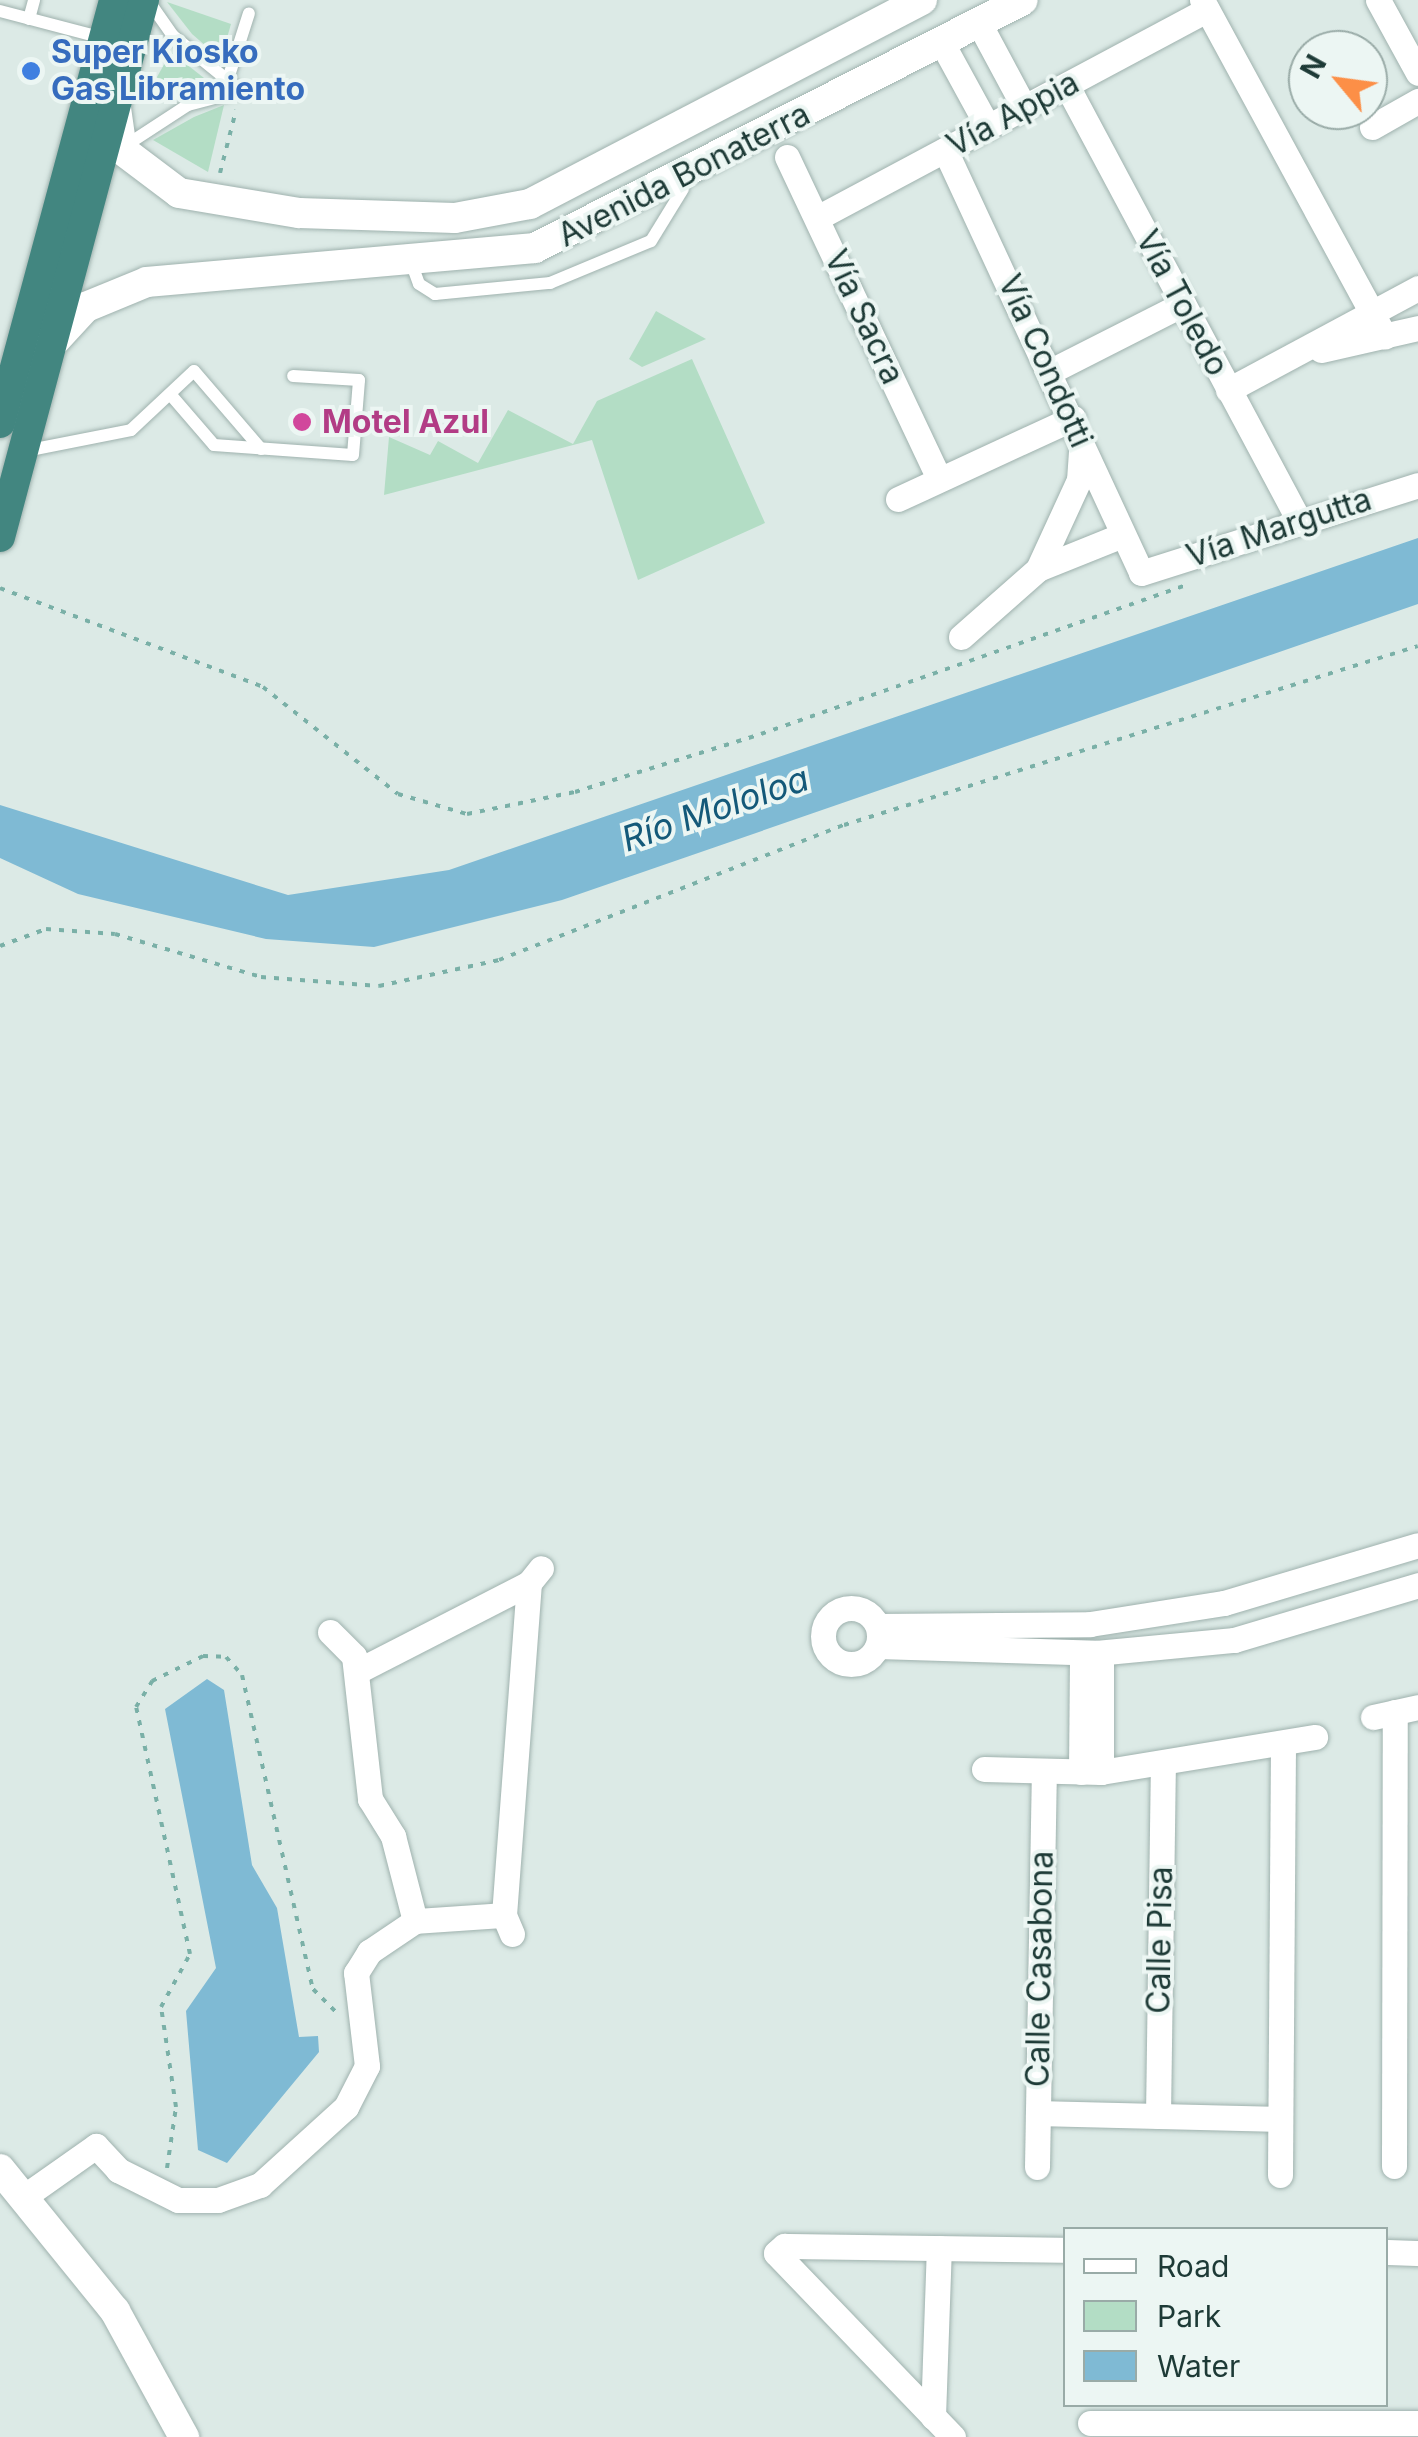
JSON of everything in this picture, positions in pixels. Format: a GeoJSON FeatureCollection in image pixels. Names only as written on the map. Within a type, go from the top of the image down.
{"type":"FeatureCollection","features":[{"type":"Feature","properties":{"kind":"highway"},"geometry":{"type":"LineString","coordinates":[[0,423],[114,0]]}},
{"type":"Feature","properties":{"kind":"highway"},"geometry":{"type":"LineString","coordinates":[[0,536],[46,351],[146,0]]}},
{"type":"Feature","properties":{"kind":"street","name":"Avenida Bonaterra"},"geometry":{"type":"LineString","coordinates":[[122,150],[156,183],[216,203],[390,220],[530,204],[922,0]]}},
{"type":"Feature","properties":{"kind":"street","name":"Avenida Bonaterra"},"geometry":{"type":"LineString","coordinates":[[46,351],[69,320],[127,287],[312,261],[496,259],[576,234],[1024,0]]}},
{"type":"Feature","properties":{"kind":"street"},"geometry":{"type":"LineString","coordinates":[[1378,0],[1418,73]]}},
{"type":"Feature","properties":{"kind":"street"},"geometry":{"type":"LineString","coordinates":[[1205,5],[1384,337]]}},
{"type":"Feature","properties":{"kind":"street","name":"Vía Appia"},"geometry":{"type":"LineString","coordinates":[[818,218],[1067,86],[1205,5]]}},
{"type":"Feature","properties":{"kind":"street"},"geometry":{"type":"LineString","coordinates":[[980,25],[1024,106]]}},
{"type":"Feature","properties":{"kind":"street"},"geometry":{"type":"LineString","coordinates":[[942,43],[988,127]]}},
{"type":"Feature","properties":{"kind":"street","name":"Vía Toledo"},"geometry":{"type":"LineString","coordinates":[[1067,86],[1299,520]]}},
{"type":"Feature","properties":{"kind":"street"},"geometry":{"type":"LineString","coordinates":[[1388,118],[1418,101]]}},
{"type":"Feature","properties":{"kind":"street"},"geometry":{"type":"LineString","coordinates":[[116,104],[122,150]]}},
{"type":"Feature","properties":{"kind":"street","name":"Vía Condotti"},"geometry":{"type":"LineString","coordinates":[[946,150],[1053,370],[1120,536],[1141,573]]}},
{"type":"Feature","properties":{"kind":"street","name":"Vía Sacra"},"geometry":{"type":"LineString","coordinates":[[787,156],[939,479]]}},
{"type":"Feature","properties":{"kind":"street"},"geometry":{"type":"LineString","coordinates":[[390,220],[398,262]]}},
{"type":"Feature","properties":{"kind":"street"},"geometry":{"type":"LineString","coordinates":[[1228,390],[1418,288]]}},
{"type":"Feature","properties":{"kind":"street"},"geometry":{"type":"LineString","coordinates":[[1053,370],[1183,304]]}},
{"type":"Feature","properties":{"kind":"street"},"geometry":{"type":"LineString","coordinates":[[1290,357],[1418,328]]}},
{"type":"Feature","properties":{"kind":"street"},"geometry":{"type":"LineString","coordinates":[[898,499],[939,479],[1077,429],[1079,480],[1038,569]]}},
{"type":"Feature","properties":{"kind":"street","name":"Vía Margutta"},"geometry":{"type":"LineString","coordinates":[[1141,573],[1418,485]]}},
{"type":"Feature","properties":{"kind":"street"},"geometry":{"type":"LineString","coordinates":[[961,637],[1038,569],[1120,536]]}},
{"type":"Feature","properties":{"kind":"street"},"geometry":{"type":"LineString","coordinates":[[1410,1547],[1417,1590],[1234,1640],[1092,1653],[878,1636],[1090,1624],[1224,1603],[1410,1547]]}},
{"type":"Feature","properties":{"kind":"street"},"geometry":{"type":"LineString","coordinates":[[25,2196],[96,2146],[118,2170],[170,2196],[218,2200],[260,2185],[301,2152],[346,2107],[367,2066],[356,1973],[415,1920],[508,1924],[535,1576],[358,1672]]}},
{"type":"Feature","properties":{"kind":"street"},"geometry":{"type":"LineString","coordinates":[[330,1632],[358,1672],[370,1798],[393,1836],[415,1920]]}},
{"type":"Feature","properties":{"kind":"street"},"geometry":{"type":"LineString","coordinates":[[1091,1772],[1092,1653]]}},
{"type":"Feature","properties":{"kind":"street"},"geometry":{"type":"LineString","coordinates":[[1394,2166],[1406,2106],[1406,1984],[1396,1712]]}},
{"type":"Feature","properties":{"kind":"street"},"geometry":{"type":"LineString","coordinates":[[984,1769],[1091,1772],[1162,1764],[1315,1737]]}},
{"type":"Feature","properties":{"kind":"street"},"geometry":{"type":"LineString","coordinates":[[1280,2175],[1283,1745]]}},
{"type":"Feature","properties":{"kind":"street","name":"Calle Pisa"},"geometry":{"type":"LineString","coordinates":[[1158,2116],[1162,1764]]}},
{"type":"Feature","properties":{"kind":"street","name":"Calle Casabona"},"geometry":{"type":"LineString","coordinates":[[1037,2167],[1044,1772]]}},
{"type":"Feature","properties":{"kind":"street"},"geometry":{"type":"LineString","coordinates":[[1038,2114],[1280,2119]]}},
{"type":"Feature","properties":{"kind":"street"},"geometry":{"type":"LineString","coordinates":[[0,2169],[114,2310],[184,2437]]}},
{"type":"Feature","properties":{"kind":"street"},"geometry":{"type":"LineString","coordinates":[[953,2437],[776,2253],[939,2248],[1063,2250]]}},
{"type":"Feature","properties":{"kind":"street"},"geometry":{"type":"LineString","coordinates":[[933,2417],[939,2248]]}},
{"type":"Feature","properties":{"kind":"street"},"geometry":{"type":"LineString","coordinates":[[1388,2252],[1418,2252]]}},
{"type":"Feature","properties":{"kind":"street"},"geometry":{"type":"LineString","coordinates":[[1090,2422],[1418,2423]]}},
{"type":"Feature","properties":{"kind":"lane"},"geometry":{"type":"LineString","coordinates":[[29,19],[34,0]]}},
{"type":"Feature","properties":{"kind":"lane"},"geometry":{"type":"LineString","coordinates":[[146,0],[172,35],[240,91]]}},
{"type":"Feature","properties":{"kind":"lane"},"geometry":{"type":"LineString","coordinates":[[0,12],[104,38]]}},
{"type":"Feature","properties":{"kind":"lane"},"geometry":{"type":"LineString","coordinates":[[228,82],[249,13]]}},
{"type":"Feature","properties":{"kind":"lane"},"geometry":{"type":"LineString","coordinates":[[98,172],[122,150],[188,105],[240,91]]}},
{"type":"Feature","properties":{"kind":"lane"},"geometry":{"type":"LineString","coordinates":[[398,262],[435,294],[550,283],[651,241],[683,190]]}},
{"type":"Feature","properties":{"kind":"lane"},"geometry":{"type":"LineString","coordinates":[[23,452],[131,430],[194,371],[260,449]]}},
{"type":"Feature","properties":{"kind":"lane"},"geometry":{"type":"LineString","coordinates":[[170,394],[214,445],[353,455],[358,380],[293,376]]}},
{"type":"Feature","properties":{"kind":"path"},"geometry":{"type":"LineString","coordinates":[[218,181],[240,91]]}},
{"type":"Feature","properties":{"kind":"path"},"geometry":{"type":"LineString","coordinates":[[0,588],[262,688],[409,801],[467,814],[575,792],[742,740],[1197,581]]}},
{"type":"Feature","properties":{"kind":"path"},"geometry":{"type":"LineString","coordinates":[[0,946],[46,928],[115,934],[261,977],[396,982],[498,960],[844,825],[1418,646]]}},
{"type":"Feature","properties":{"kind":"path"},"geometry":{"type":"LineString","coordinates":[[170,2196],[165,2145],[176,2107],[162,2007],[190,1954],[138,1724],[138,1697],[152,1681],[203,1656],[235,1663],[313,1989],[333,2012],[361,2007]]}},
{"type":"Feature","properties":{"kind":"green space"},"geometry":{"type":"Polygon","coordinates":[[[167,2],[231,24],[221,59],[192,34],[167,2]]]}},
{"type":"Feature","properties":{"kind":"green space"},"geometry":{"type":"Polygon","coordinates":[[[171,52],[204,78],[167,102],[157,77],[171,52]]]}},
{"type":"Feature","properties":{"kind":"green space"},"geometry":{"type":"Polygon","coordinates":[[[224,105],[208,172],[153,140],[194,117],[224,105]]]}},
{"type":"Feature","properties":{"kind":"green space"},"geometry":{"type":"Polygon","coordinates":[[[656,311],[706,339],[642,367],[629,359],[656,311]]]}},
{"type":"Feature","properties":{"kind":"green space"},"geometry":{"type":"Polygon","coordinates":[[[692,359],[765,523],[638,580],[592,440],[384,495],[389,437],[430,455],[438,441],[478,463],[508,410],[573,444],[597,401],[692,359]]]}},
{"type":"Feature","properties":{"kind":"water","name":"Río Mololoa"},"geometry":{"type":"Polygon","coordinates":[[[1418,538],[1418,604],[562,900],[374,947],[266,939],[78,894],[0,858],[0,805],[288,895],[449,870],[1418,538]]]}},
{"type":"Feature","properties":{"kind":"water"},"geometry":{"type":"Polygon","coordinates":[[[207,1679],[224,1690],[252,1865],[277,1908],[299,2037],[318,2036],[319,2052],[227,2163],[198,2150],[186,2011],[216,1968],[165,1709],[207,1679]]]}},
{"type":"Feature","properties":{"kind":"place","name":"Super Kiosko Gas Libramiento"},"geometry":{"type":"Point","coordinates":[31,71]}},
{"type":"Feature","properties":{"kind":"place","name":"Motel Azul"},"geometry":{"type":"Point","coordinates":[302,422]}}]}
